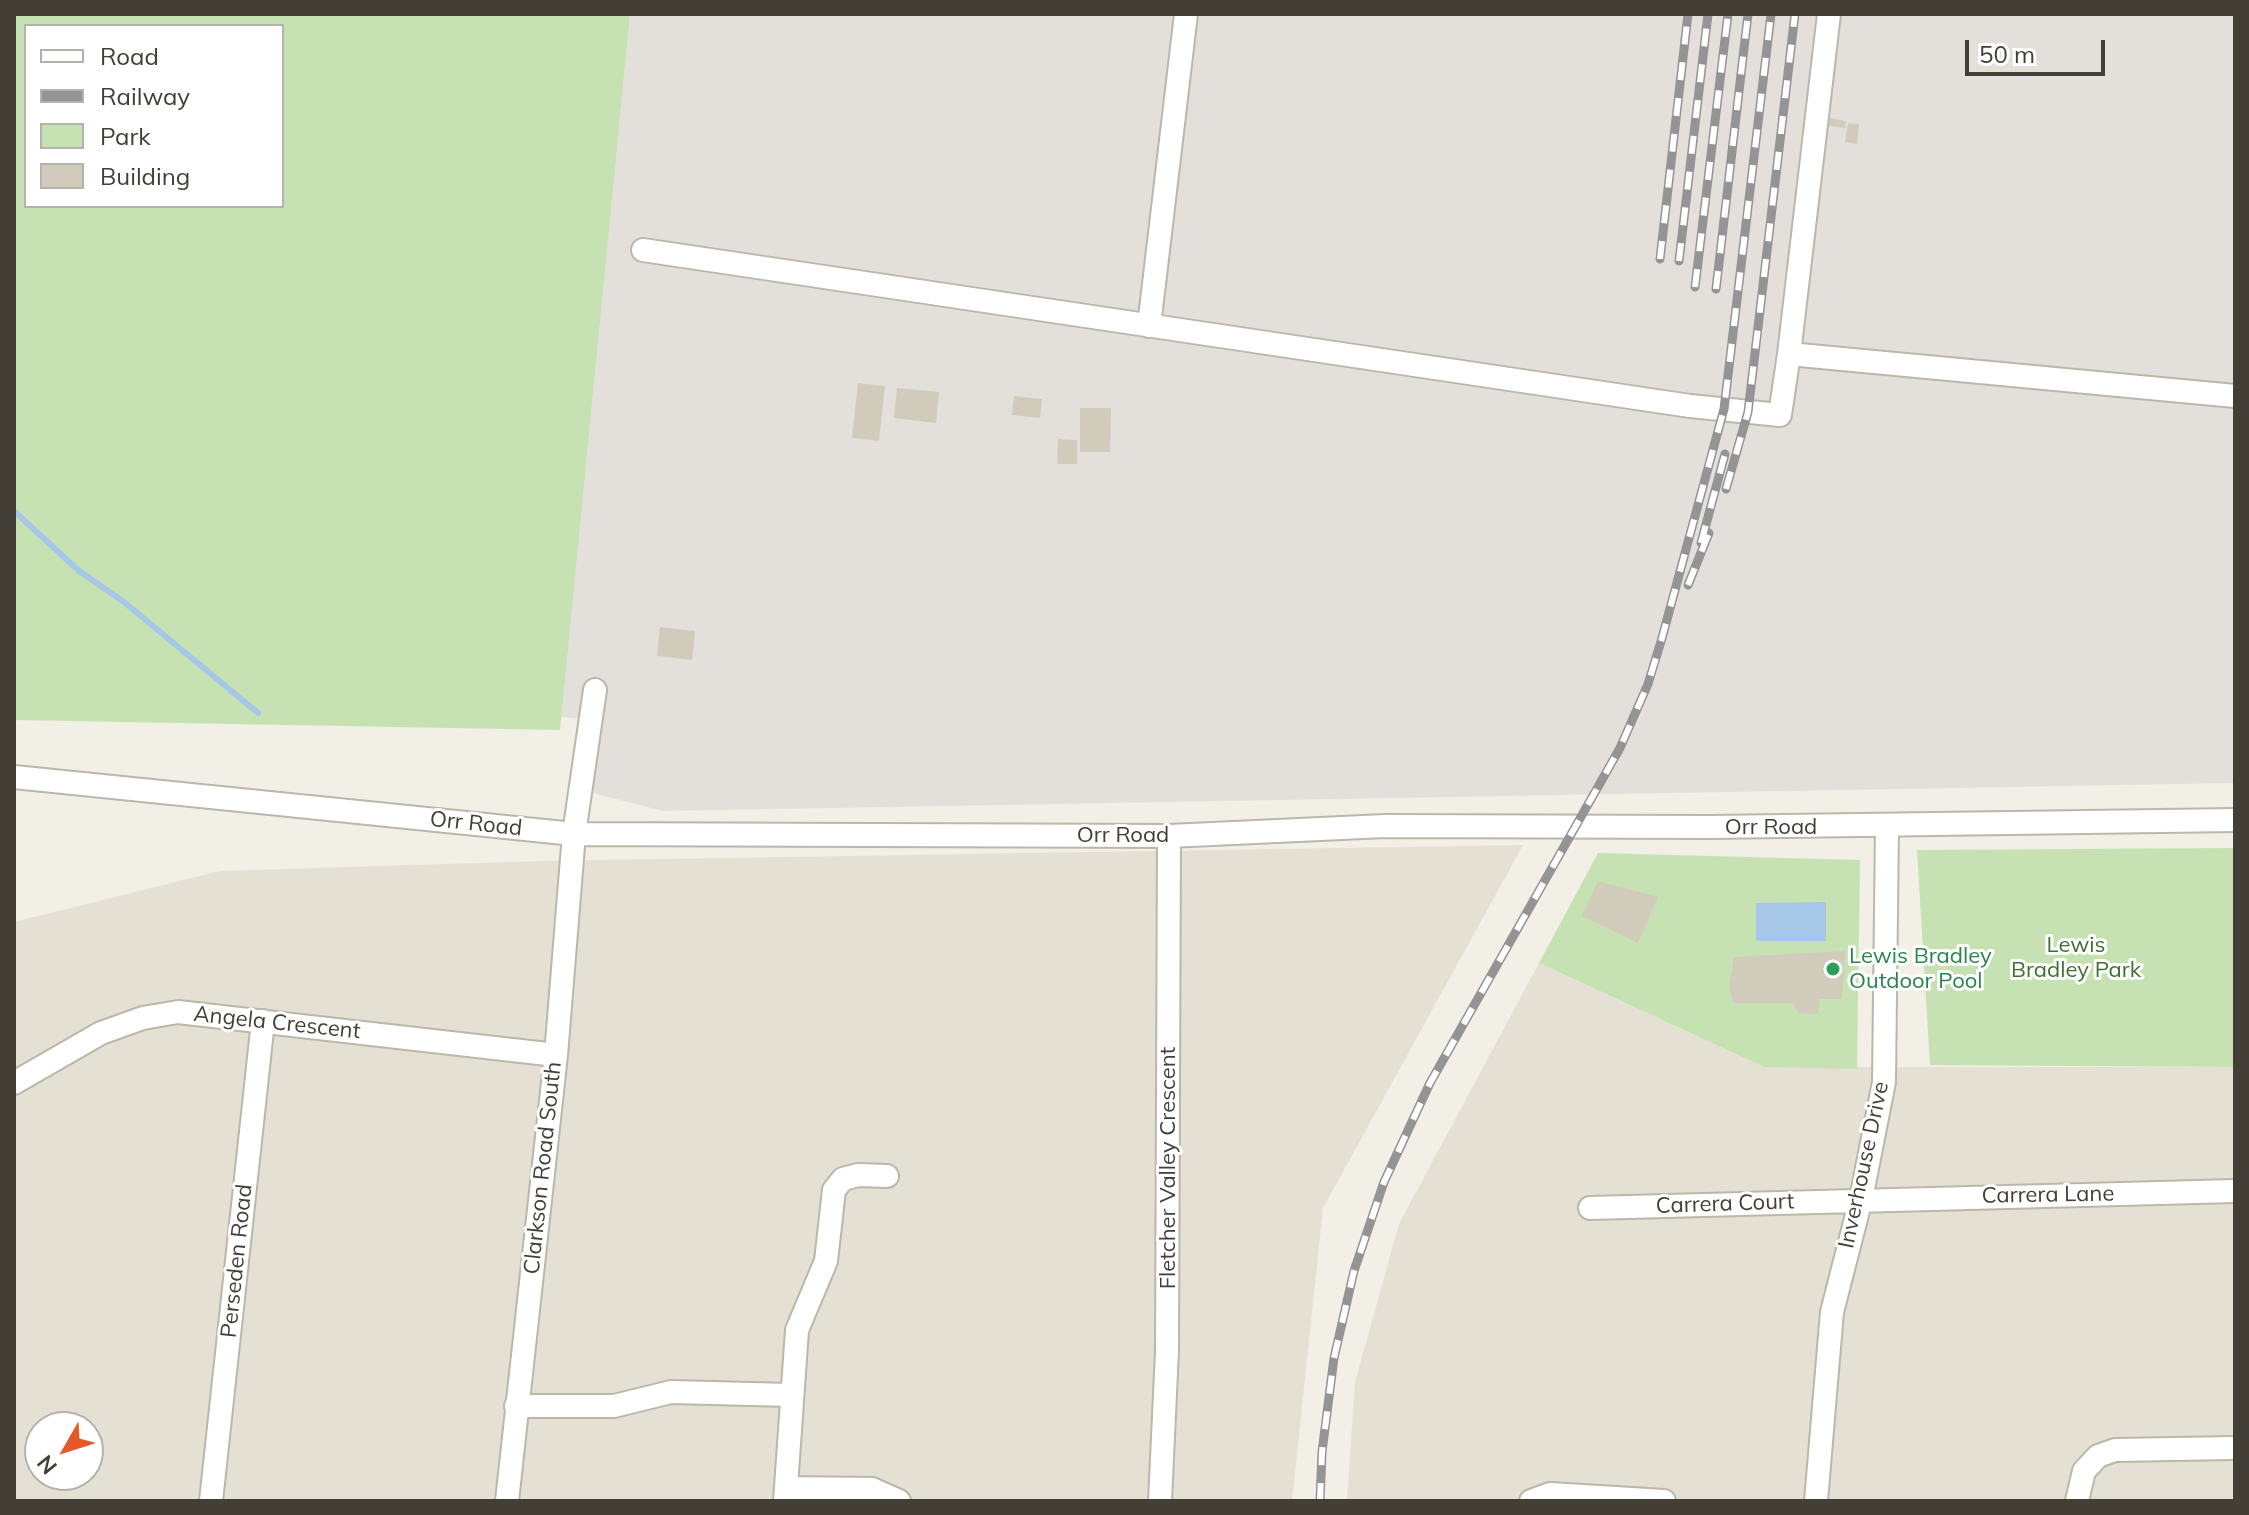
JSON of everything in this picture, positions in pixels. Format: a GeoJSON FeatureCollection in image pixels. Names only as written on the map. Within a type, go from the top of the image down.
{"type":"FeatureCollection","features":[{"type":"Feature","properties":{"kind":"street"},"geometry":{"type":"LineString","coordinates":[[1149,326],[1186,14]]}},
{"type":"Feature","properties":{"kind":"street"},"geometry":{"type":"LineString","coordinates":[[643,250],[1690,406],[1780,415],[1829,14]]}},
{"type":"Feature","properties":{"kind":"street"},"geometry":{"type":"LineString","coordinates":[[1789,354],[2235,396]]}},
{"type":"Feature","properties":{"kind":"street","name":"Clarkson Road South"},"geometry":{"type":"LineString","coordinates":[[507,1501],[556,1055],[574,834],[595,690]]}},
{"type":"Feature","properties":{"kind":"street","name":"Orr Road"},"geometry":{"type":"LineString","coordinates":[[14,777],[574,834],[1169,836],[1385,826],[1887,826],[2235,820]]}},
{"type":"Feature","properties":{"kind":"street","name":"Inverhouse Drive"},"geometry":{"type":"LineString","coordinates":[[1816,1501],[1832,1312],[1861,1199],[1884,1082],[1887,826]]}},
{"type":"Feature","properties":{"kind":"street","name":"Fletcher Valley Crescent"},"geometry":{"type":"LineString","coordinates":[[1160,1501],[1167,1351],[1169,836]]}},
{"type":"Feature","properties":{"kind":"street","name":"Angela Crescent"},"geometry":{"type":"LineString","coordinates":[[14,1083],[101,1033],[143,1018],[178,1012],[556,1055]]}},
{"type":"Feature","properties":{"kind":"street","name":"Perseden Road"},"geometry":{"type":"LineString","coordinates":[[211,1501],[263,1021]]}},
{"type":"Feature","properties":{"kind":"street"},"geometry":{"type":"LineString","coordinates":[[887,1176],[858,1175],[843,1179],[834,1190],[826,1261],[797,1330],[785,1495],[872,1489],[899,1501]]}},
{"type":"Feature","properties":{"kind":"street","name":"Carrera Lane"},"geometry":{"type":"LineString","coordinates":[[1861,1199],[2235,1191]]}},
{"type":"Feature","properties":{"kind":"street","name":"Carrera Court"},"geometry":{"type":"LineString","coordinates":[[1590,1208],[1861,1199]]}},
{"type":"Feature","properties":{"kind":"street"},"geometry":{"type":"LineString","coordinates":[[516,1406],[614,1406],[671,1392],[791,1395]]}},
{"type":"Feature","properties":{"kind":"street"},"geometry":{"type":"LineString","coordinates":[[2077,1501],[2084,1471],[2098,1456],[2115,1450],[2235,1448]]}},
{"type":"Feature","properties":{"kind":"street"},"geometry":{"type":"LineString","coordinates":[[1531,1501],[1550,1494],[1664,1501]]}},
{"type":"Feature","properties":{"kind":"shaded area"},"geometry":{"type":"Polygon","coordinates":[[[14,14],[2235,14],[2235,783],[663,811],[589,792],[602,721],[368,697],[14,506],[14,14]]]}},
{"type":"Feature","properties":{"kind":"shaded area"},"geometry":{"type":"Polygon","coordinates":[[[1523,845],[1323,1208],[1292,1501],[14,1501],[14,922],[220,871],[541,861],[1523,845]]]}},
{"type":"Feature","properties":{"kind":"shaded area"},"geometry":{"type":"Polygon","coordinates":[[[1539,963],[1764,1067],[2235,1067],[2235,1501],[1347,1501],[1355,1382],[1399,1224],[1539,963]]]}},
{"type":"Feature","properties":{"kind":"green space"},"geometry":{"type":"Polygon","coordinates":[[[14,14],[630,14],[560,730],[14,720],[14,14]]]}},
{"type":"Feature","properties":{"kind":"green space","name":"Lewis Bradley Park"},"geometry":{"type":"Polygon","coordinates":[[[2235,848],[2235,1067],[1930,1065],[1917,850],[2235,848]]]}},
{"type":"Feature","properties":{"kind":"green space"},"geometry":{"type":"Polygon","coordinates":[[[1598,853],[1860,860],[1857,1069],[1764,1067],[1539,963],[1598,853]]]}},
{"type":"Feature","properties":{"kind":"water"},"geometry":{"type":"Polygon","coordinates":[[[1826,902],[1826,941],[1756,941],[1756,903],[1826,902]]]}},
{"type":"Feature","properties":{"kind":"building"},"geometry":{"type":"Polygon","coordinates":[[[1829,118],[1846,121],[1845,128],[1828,126],[1829,118]]]}},
{"type":"Feature","properties":{"kind":"building"},"geometry":{"type":"Polygon","coordinates":[[[1848,123],[1859,124],[1857,144],[1845,142],[1848,123]]]}},
{"type":"Feature","properties":{"kind":"building"},"geometry":{"type":"Polygon","coordinates":[[[858,383],[885,386],[879,441],[852,438],[858,383]]]}},
{"type":"Feature","properties":{"kind":"building"},"geometry":{"type":"Polygon","coordinates":[[[897,388],[939,392],[936,423],[894,418],[897,388]]]}},
{"type":"Feature","properties":{"kind":"building"},"geometry":{"type":"Polygon","coordinates":[[[1014,396],[1042,399],[1040,418],[1012,415],[1014,396]]]}},
{"type":"Feature","properties":{"kind":"building"},"geometry":{"type":"Polygon","coordinates":[[[1080,408],[1111,408],[1110,452],[1080,452],[1080,408]]]}},
{"type":"Feature","properties":{"kind":"building"},"geometry":{"type":"Polygon","coordinates":[[[1058,439],[1077,440],[1077,464],[1057,464],[1058,439]]]}},
{"type":"Feature","properties":{"kind":"building"},"geometry":{"type":"Polygon","coordinates":[[[660,627],[695,631],[692,660],[657,656],[660,627]]]}},
{"type":"Feature","properties":{"kind":"building"},"geometry":{"type":"Polygon","coordinates":[[[1598,881],[1658,897],[1638,943],[1582,916],[1598,881]]]}},
{"type":"Feature","properties":{"kind":"building"},"geometry":{"type":"Polygon","coordinates":[[[1845,951],[1842,999],[1820,999],[1818,1014],[1798,1013],[1793,1003],[1733,1003],[1729,988],[1734,957],[1845,951]]]}},
{"type":"Feature","properties":{"kind":"waterway"},"geometry":{"type":"LineString","coordinates":[[14,511],[78,570],[124,602],[258,713]]}},
{"type":"Feature","properties":{"kind":"railway"},"geometry":{"type":"LineString","coordinates":[[1660,259],[1688,14]]}},
{"type":"Feature","properties":{"kind":"railway"},"geometry":{"type":"LineString","coordinates":[[1679,261],[1708,14]]}},
{"type":"Feature","properties":{"kind":"railway"},"geometry":{"type":"LineString","coordinates":[[1695,287],[1728,14]]}},
{"type":"Feature","properties":{"kind":"railway"},"geometry":{"type":"LineString","coordinates":[[1716,289],[1748,14]]}},
{"type":"Feature","properties":{"kind":"railway"},"geometry":{"type":"LineString","coordinates":[[1320,1501],[1322,1452],[1334,1358],[1354,1271],[1384,1182],[1430,1083],[1620,748],[1648,684],[1662,638],[1724,409],[1771,14]]}},
{"type":"Feature","properties":{"kind":"railway"},"geometry":{"type":"LineString","coordinates":[[1726,489],[1748,412],[1795,14]]}},
{"type":"Feature","properties":{"kind":"railway"},"geometry":{"type":"LineString","coordinates":[[1701,543],[1725,454]]}},
{"type":"Feature","properties":{"kind":"railway"},"geometry":{"type":"LineString","coordinates":[[1688,585],[1709,533]]}},
{"type":"Feature","properties":{"kind":"place","name":"Lewis Bradley Outdoor Pool"},"geometry":{"type":"Point","coordinates":[1833,969]}}]}
